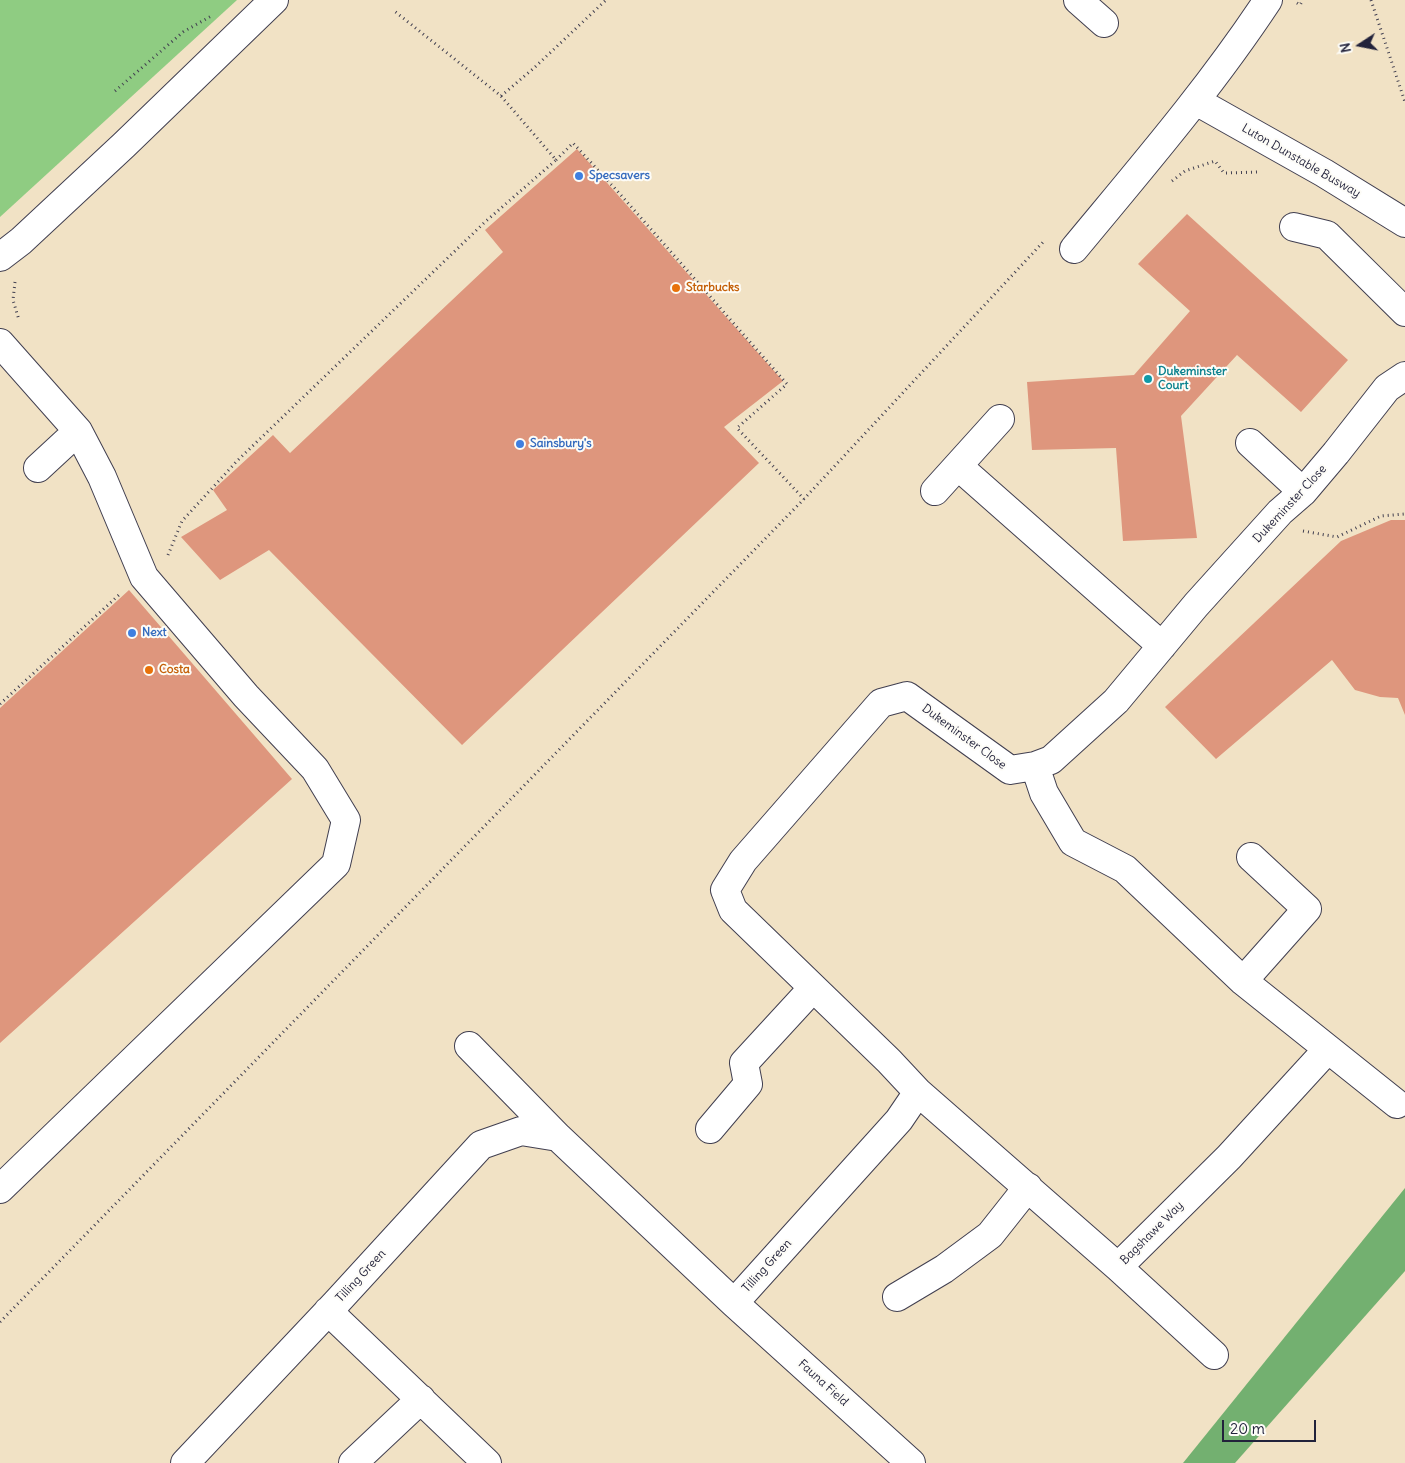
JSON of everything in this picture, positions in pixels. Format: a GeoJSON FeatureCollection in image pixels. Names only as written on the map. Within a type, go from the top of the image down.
{"type":"FeatureCollection","features":[{"type":"Feature","properties":{"kind":"street"},"geometry":{"type":"LineString","coordinates":[[0,257],[21,241],[124,145],[274,0]]}},
{"type":"Feature","properties":{"kind":"street"},"geometry":{"type":"LineString","coordinates":[[1078,0],[1104,23]]}},
{"type":"Feature","properties":{"kind":"street"},"geometry":{"type":"LineString","coordinates":[[1074,250],[1196,101],[1239,44],[1268,0]]}},
{"type":"Feature","properties":{"kind":"street","name":"Luton Dunstable Busway"},"geometry":{"type":"LineString","coordinates":[[1196,101],[1324,173],[1405,224]]}},
{"type":"Feature","properties":{"kind":"street"},"geometry":{"type":"LineString","coordinates":[[1294,227],[1327,235],[1405,312]]}},
{"type":"Feature","properties":{"kind":"street"},"geometry":{"type":"LineString","coordinates":[[0,343],[78,431],[102,477],[144,577],[246,696],[315,769],[346,820],[336,864],[0,1189]]}},
{"type":"Feature","properties":{"kind":"street","name":"Dukeminster Close"},"geometry":{"type":"LineString","coordinates":[[918,1092],[889,1061],[733,910],[725,890],[743,861],[882,702],[907,696],[1010,770],[1035,766],[1051,760],[1116,700],[1196,605],[1280,512],[1303,492],[1387,388],[1405,376]]}},
{"type":"Feature","properties":{"kind":"street"},"geometry":{"type":"LineString","coordinates":[[935,491],[1000,419]]}},
{"type":"Feature","properties":{"kind":"street"},"geometry":{"type":"LineString","coordinates":[[38,468],[78,431]]}},
{"type":"Feature","properties":{"kind":"street"},"geometry":{"type":"LineString","coordinates":[[1250,443],[1303,492]]}},
{"type":"Feature","properties":{"kind":"street"},"geometry":{"type":"LineString","coordinates":[[958,466],[1162,646]]}},
{"type":"Feature","properties":{"kind":"street"},"geometry":{"type":"LineString","coordinates":[[1035,766],[1044,793],[1073,842],[1125,869],[1243,981],[1397,1104]]}},
{"type":"Feature","properties":{"kind":"street"},"geometry":{"type":"LineString","coordinates":[[1243,981],[1307,909],[1251,857]]}},
{"type":"Feature","properties":{"kind":"street"},"geometry":{"type":"LineString","coordinates":[[710,1129],[748,1084],[744,1063],[813,988]]}},
{"type":"Feature","properties":{"kind":"street","name":"Tilling Green"},"geometry":{"type":"LineString","coordinates":[[469,1046],[558,1137],[734,1303],[899,1120],[918,1092]]}},
{"type":"Feature","properties":{"kind":"street","name":"Bagshawe Way"},"geometry":{"type":"LineString","coordinates":[[918,1092],[1118,1267],[1229,1157],[1327,1050]]}},
{"type":"Feature","properties":{"kind":"street","name":"Tilling Green"},"geometry":{"type":"LineString","coordinates":[[185,1463],[481,1145],[521,1131],[558,1137]]}},
{"type":"Feature","properties":{"kind":"street"},"geometry":{"type":"LineString","coordinates":[[897,1297],[944,1269],[990,1236],[1028,1187]]}},
{"type":"Feature","properties":{"kind":"street"},"geometry":{"type":"LineString","coordinates":[[1118,1267],[1214,1355]]}},
{"type":"Feature","properties":{"kind":"street","name":"Fauna Field"},"geometry":{"type":"LineString","coordinates":[[734,1303],[912,1463]]}},
{"type":"Feature","properties":{"kind":"street"},"geometry":{"type":"LineString","coordinates":[[328,1311],[487,1463]]}},
{"type":"Feature","properties":{"kind":"street"},"geometry":{"type":"LineString","coordinates":[[353,1463],[421,1399]]}},
{"type":"Feature","properties":{"kind":"path"},"geometry":{"type":"LineString","coordinates":[[501,96],[534,68],[606,0]]}},
{"type":"Feature","properties":{"kind":"path"},"geometry":{"type":"LineString","coordinates":[[1300,5],[1303,0]]}},
{"type":"Feature","properties":{"kind":"path"},"geometry":{"type":"LineString","coordinates":[[1370,0],[1405,102]]}},
{"type":"Feature","properties":{"kind":"path"},"geometry":{"type":"LineString","coordinates":[[393,10],[501,96],[556,160]]}},
{"type":"Feature","properties":{"kind":"path"},"geometry":{"type":"LineString","coordinates":[[115,91],[184,32],[215,14]]}},
{"type":"Feature","properties":{"kind":"path"},"geometry":{"type":"LineString","coordinates":[[167,556],[182,521],[237,461],[485,222],[573,143],[786,384],[737,428],[804,499]]}},
{"type":"Feature","properties":{"kind":"path"},"geometry":{"type":"LineString","coordinates":[[1171,182],[1185,171],[1215,161],[1224,173],[1263,172]]}},
{"type":"Feature","properties":{"kind":"path"},"geometry":{"type":"LineString","coordinates":[[0,1322],[804,499],[1046,239]]}},
{"type":"Feature","properties":{"kind":"path"},"geometry":{"type":"LineString","coordinates":[[1296,530],[1337,537],[1382,516],[1405,514]]}},
{"type":"Feature","properties":{"kind":"path"},"geometry":{"type":"LineString","coordinates":[[0,704],[120,593]]}},
{"type":"Feature","properties":{"kind":"green space"},"geometry":{"type":"Polygon","coordinates":[[[0,0],[237,0],[0,217],[0,0]]]}},
{"type":"Feature","properties":{"kind":"green space"},"geometry":{"type":"Polygon","coordinates":[[[1405,1188],[1405,1271],[1235,1463],[1183,1463],[1405,1188]]]}},
{"type":"Feature","properties":{"kind":"building","name":"Sainsbury's"},"geometry":{"type":"Polygon","coordinates":[[[577,149],[783,381],[724,427],[759,463],[462,745],[269,550],[220,580],[181,537],[227,510],[213,490],[273,435],[290,453],[503,252],[485,230],[577,149]]]}},
{"type":"Feature","properties":{"kind":"building","name":"Dukeminster Court"},"geometry":{"type":"Polygon","coordinates":[[[1187,214],[1348,360],[1301,412],[1237,355],[1181,416],[1197,538],[1123,541],[1116,448],[1032,450],[1027,382],[1134,375],[1190,311],[1138,264],[1187,214]]]}},
{"type":"Feature","properties":{"kind":"building"},"geometry":{"type":"Polygon","coordinates":[[[1391,520],[1405,520],[1405,715],[1398,698],[1380,697],[1355,690],[1332,660],[1216,759],[1165,707],[1341,541],[1391,520]]]}},
{"type":"Feature","properties":{"kind":"building"},"geometry":{"type":"Polygon","coordinates":[[[129,590],[292,779],[0,1043],[0,708],[129,590]]]}},
{"type":"Feature","properties":{"kind":"place","name":"Specsavers"},"geometry":{"type":"Point","coordinates":[579,176]}},
{"type":"Feature","properties":{"kind":"place","name":"Starbucks"},"geometry":{"type":"Point","coordinates":[676,288]}},
{"type":"Feature","properties":{"kind":"place","name":"Dukeminster Court"},"geometry":{"type":"Point","coordinates":[1148,379]}},
{"type":"Feature","properties":{"kind":"place","name":"Sainsbury's"},"geometry":{"type":"Point","coordinates":[520,444]}},
{"type":"Feature","properties":{"kind":"place","name":"Next"},"geometry":{"type":"Point","coordinates":[132,633]}},
{"type":"Feature","properties":{"kind":"place","name":"Costa"},"geometry":{"type":"Point","coordinates":[149,670]}}]}
